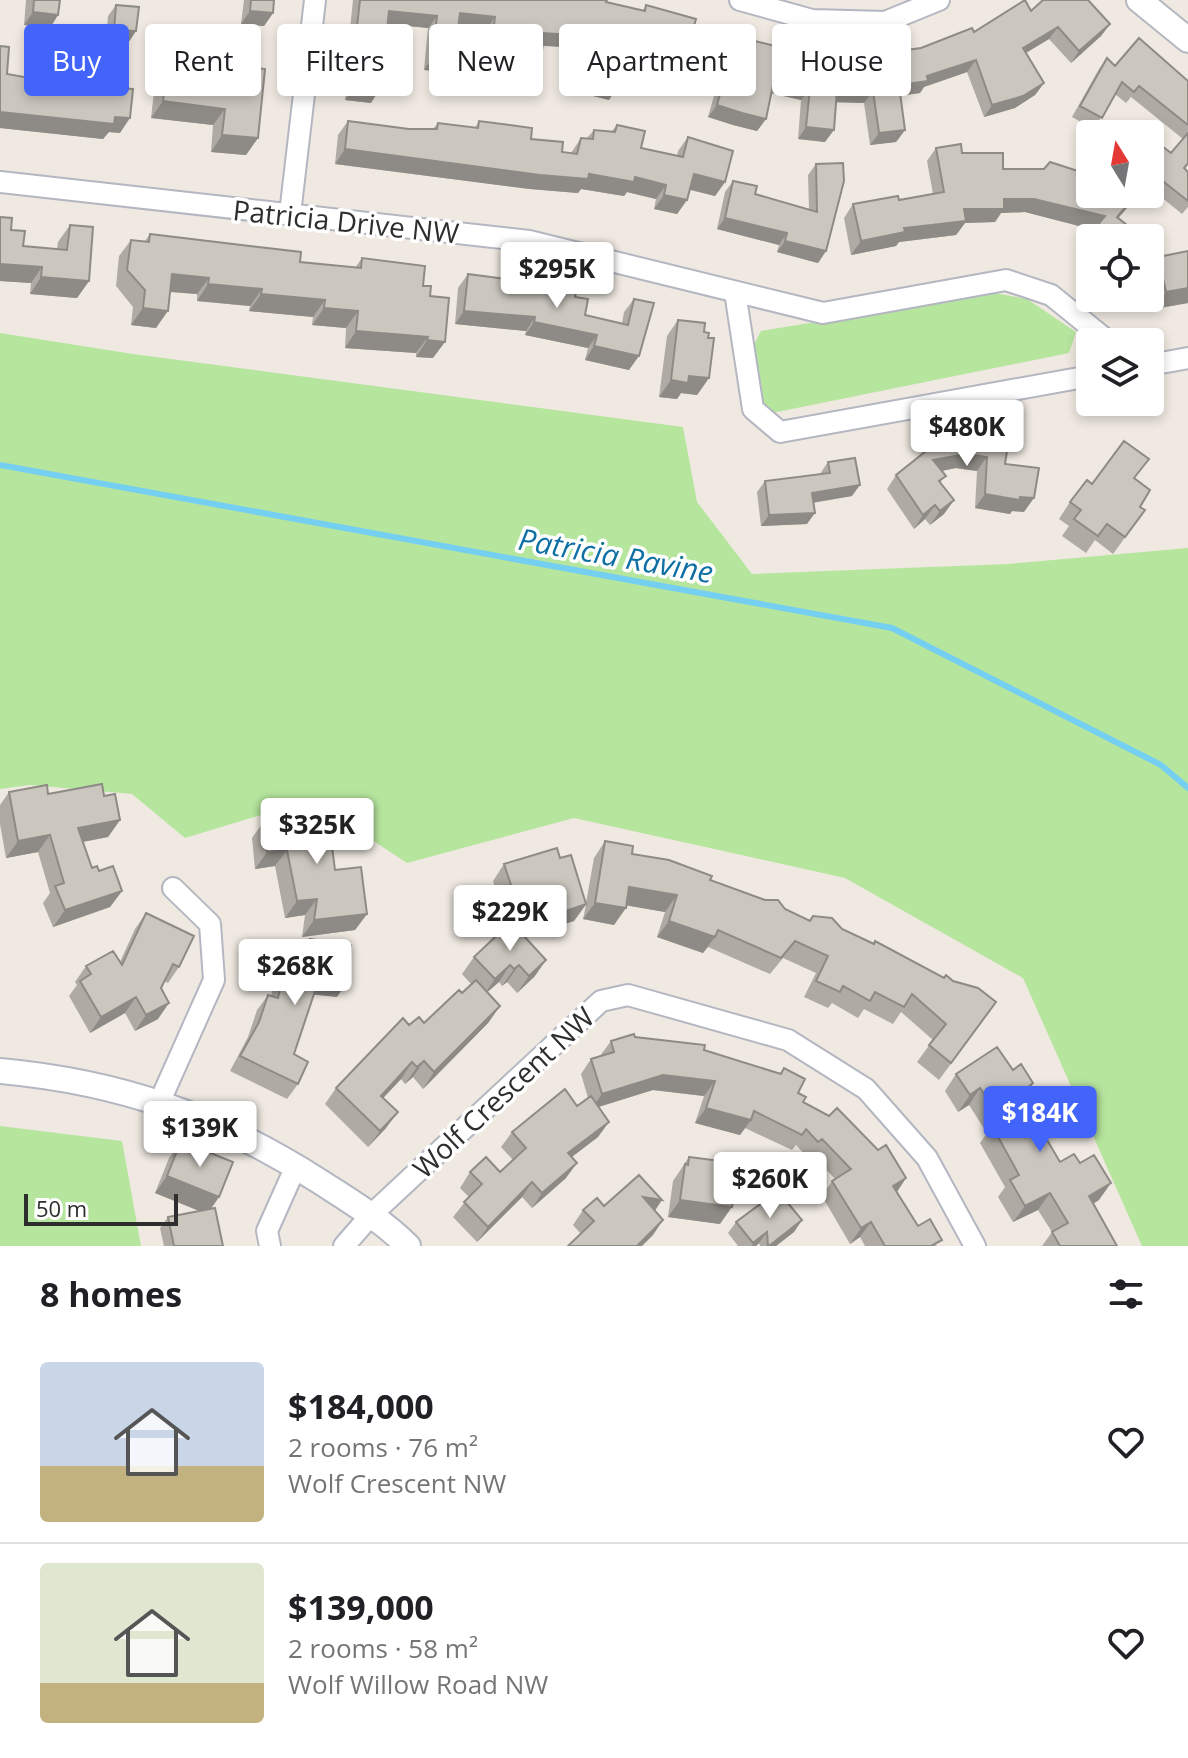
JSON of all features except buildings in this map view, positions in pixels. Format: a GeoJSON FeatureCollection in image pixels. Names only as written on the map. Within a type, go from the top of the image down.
{"type":"FeatureCollection","features":[{"type":"Feature","properties":{"kind":"street"},"geometry":{"type":"LineString","coordinates":[[290,214],[315,0]]}},
{"type":"Feature","properties":{"kind":"street"},"geometry":{"type":"LineString","coordinates":[[740,0],[812,20],[885,22],[939,0]]}},
{"type":"Feature","properties":{"kind":"street"},"geometry":{"type":"LineString","coordinates":[[1139,0],[1188,40]]}},
{"type":"Feature","properties":{"kind":"street","name":"Patricia Drive NW"},"geometry":{"type":"LineString","coordinates":[[0,182],[529,241],[823,313],[1006,280],[1051,295],[1092,328]]}},
{"type":"Feature","properties":{"kind":"street"},"geometry":{"type":"LineString","coordinates":[[735,292],[753,409],[780,432],[1076,379]]}},
{"type":"Feature","properties":{"kind":"street"},"geometry":{"type":"LineString","coordinates":[[1164,362],[1188,358]]}},
{"type":"Feature","properties":{"kind":"street"},"geometry":{"type":"LineString","coordinates":[[160,1101],[214,980],[210,924],[173,888]]}},
{"type":"Feature","properties":{"kind":"street","name":"Wolf Crescent NW"},"geometry":{"type":"LineString","coordinates":[[344,1246],[371,1215],[601,1001],[628,995],[788,1040],[866,1089],[927,1158],[975,1246]]}},
{"type":"Feature","properties":{"kind":"street"},"geometry":{"type":"LineString","coordinates":[[0,1071],[77,1081],[160,1101],[230,1129],[296,1166],[371,1215],[408,1246]]}},
{"type":"Feature","properties":{"kind":"street"},"geometry":{"type":"LineString","coordinates":[[270,1246],[267,1231],[296,1166]]}},
{"type":"Feature","properties":{"kind":"green space"},"geometry":{"type":"Polygon","coordinates":[[[994,293],[1027,299],[1076,332],[1069,353],[772,413],[757,401],[753,346],[761,331],[994,293]]]}},
{"type":"Feature","properties":{"kind":"green space"},"geometry":{"type":"Polygon","coordinates":[[[0,333],[133,354],[683,427],[697,502],[752,574],[1008,564],[1188,548],[1188,1246],[1142,1246],[1023,978],[845,878],[574,818],[407,863],[311,800],[185,838],[132,794],[30,785],[0,789],[0,333]]]}},
{"type":"Feature","properties":{"kind":"green space"},"geometry":{"type":"Polygon","coordinates":[[[0,1126],[122,1141],[141,1246],[0,1246],[0,1126]]]}},
{"type":"Feature","properties":{"kind":"waterway","name":"Patricia Ravine"},"geometry":{"type":"LineString","coordinates":[[0,465],[892,628],[1161,765],[1188,788]]}}]}
